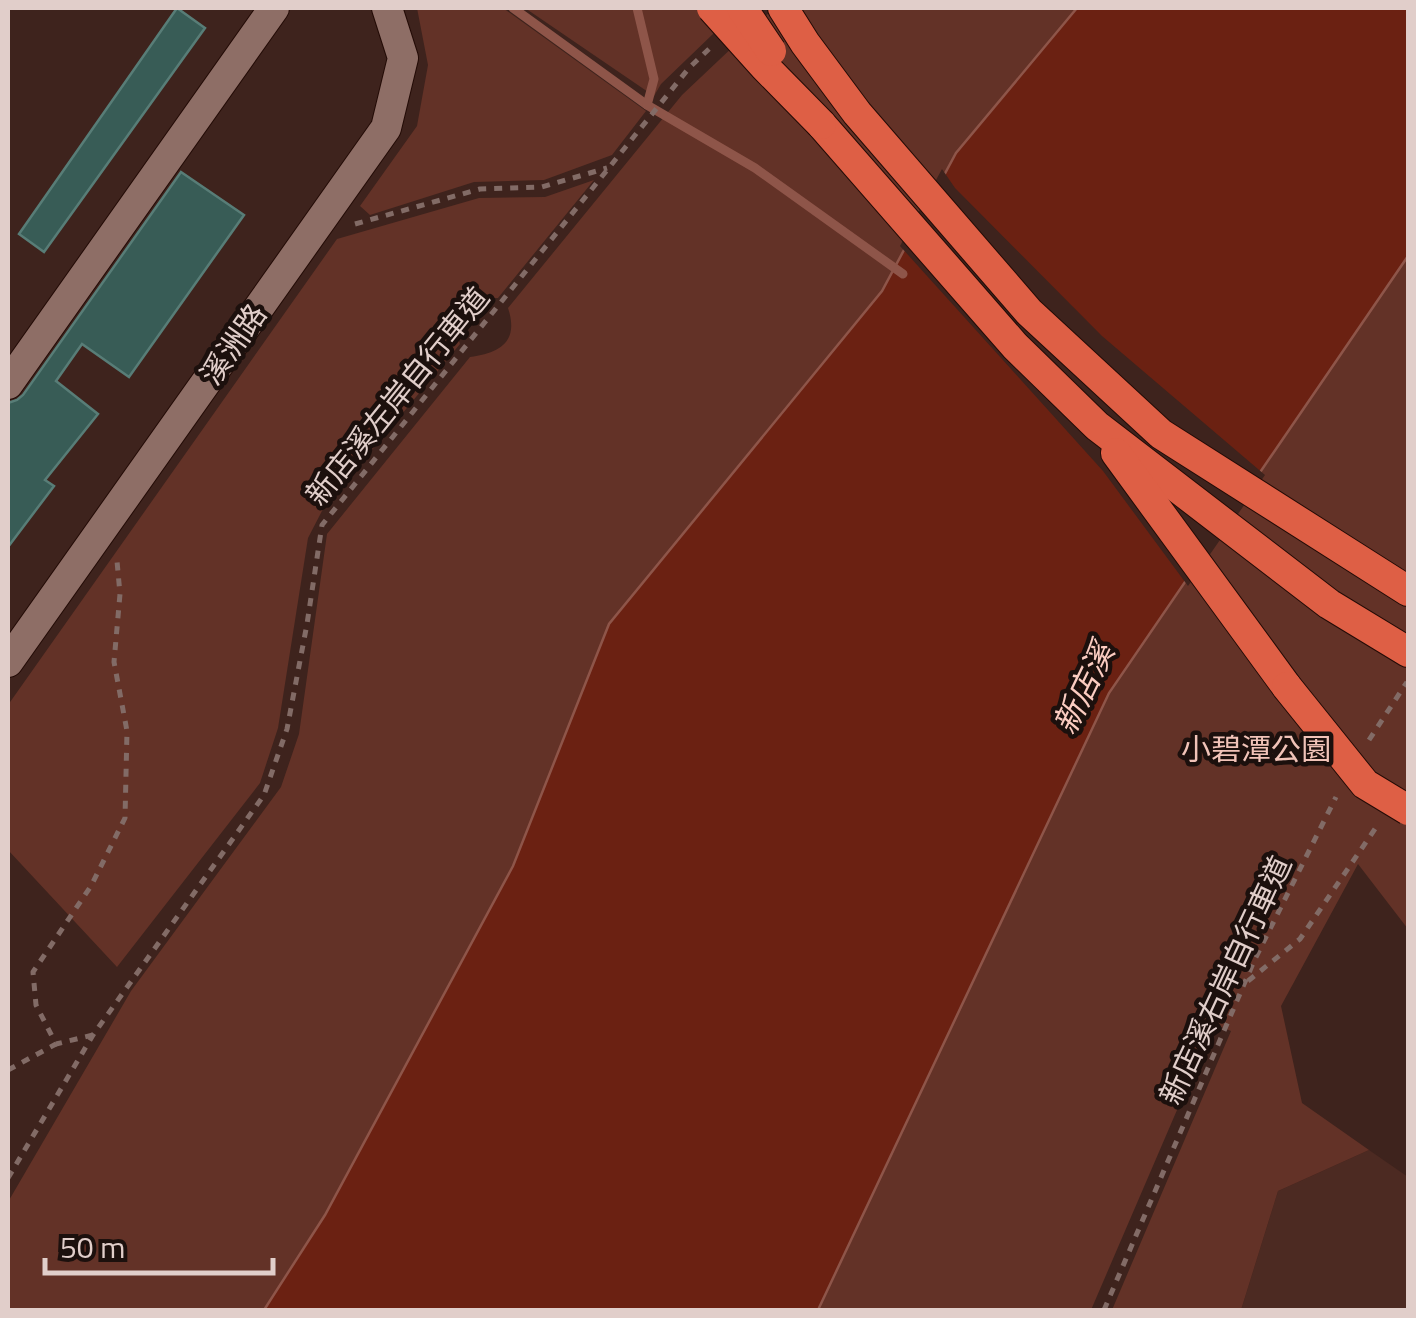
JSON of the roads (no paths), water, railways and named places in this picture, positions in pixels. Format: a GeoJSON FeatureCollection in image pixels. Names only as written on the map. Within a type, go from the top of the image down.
{"type":"FeatureCollection","features":[{"type":"Feature","properties":{"kind":"highway"},"geometry":{"type":"LineString","coordinates":[[712,8],[821,124],[1015,346],[1097,426],[1329,604],[1408,652]]}},
{"type":"Feature","properties":{"kind":"highway"},"geometry":{"type":"LineString","coordinates":[[742,8],[821,124]]}},
{"type":"Feature","properties":{"kind":"highway"},"geometry":{"type":"LineString","coordinates":[[783,8],[858,113],[1029,312],[1161,434],[1408,590]]}},
{"type":"Feature","properties":{"kind":"highway"},"geometry":{"type":"LineString","coordinates":[[794,8],[805,43]]}},
{"type":"Feature","properties":{"kind":"highway"},"geometry":{"type":"LineString","coordinates":[[1097,426],[1286,687],[1365,784],[1408,810]]}},
{"type":"Feature","properties":{"kind":"lane"},"geometry":{"type":"LineString","coordinates":[[8,384],[274,8]]}},
{"type":"Feature","properties":{"kind":"lane","name":"溪洲路"},"geometry":{"type":"LineString","coordinates":[[8,662],[386,128],[402,58],[388,8]]}},
{"type":"Feature","properties":{"kind":"water","name":"新店溪"},"geometry":{"type":"Polygon","coordinates":[[[1077,8],[1408,8],[1408,256],[1109,693],[818,1310],[264,1310],[325,1215],[513,866],[609,624],[882,291],[956,153],[1077,8]]]}},
{"type":"Feature","properties":{"kind":"waterway"},"geometry":{"type":"LineString","coordinates":[[513,8],[647,105],[755,168],[903,274]]}},
{"type":"Feature","properties":{"kind":"waterway"},"geometry":{"type":"LineString","coordinates":[[637,8],[654,79],[647,105]]}},
{"type":"Feature","properties":{"kind":"park label","name":"小碧潭公園"},"geometry":{"type":"Point","coordinates":[1256,749]}}]}
